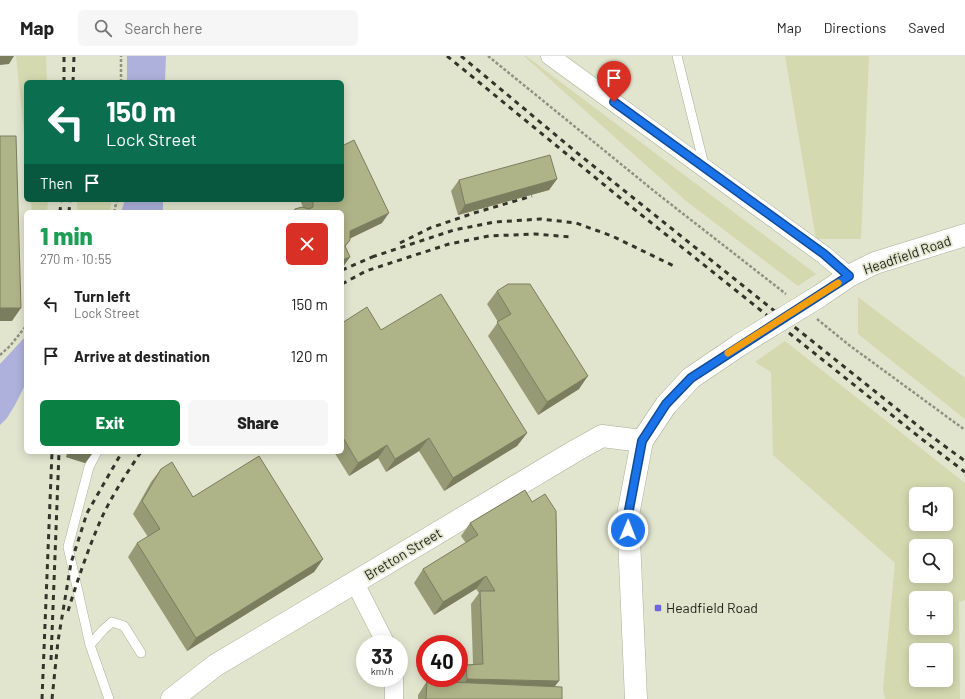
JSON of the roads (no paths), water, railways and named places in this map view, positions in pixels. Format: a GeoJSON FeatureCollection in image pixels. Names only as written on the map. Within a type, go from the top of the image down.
{"type":"FeatureCollection","features":[{"type":"Feature","properties":{"kind":"street"},"geometry":{"type":"LineString","coordinates":[[550,56],[824,254],[849,276]]}},
{"type":"Feature","properties":{"kind":"street","name":"Headfield Road"},"geometry":{"type":"LineString","coordinates":[[636,699],[628,515],[642,441],[666,404],[691,378],[741,344],[816,307],[849,276],[875,263],[965,234]]}},
{"type":"Feature","properties":{"kind":"street","name":"Bretton Street"},"geometry":{"type":"LineString","coordinates":[[183,693],[216,665],[602,436],[642,441]]}},
{"type":"Feature","properties":{"kind":"street"},"geometry":{"type":"LineString","coordinates":[[355,583],[383,635]]}},
{"type":"Feature","properties":{"kind":"street"},"geometry":{"type":"LineString","coordinates":[[394,687],[394,699]]}},
{"type":"Feature","properties":{"kind":"lane"},"geometry":{"type":"LineString","coordinates":[[677,56],[704,167]]}},
{"type":"Feature","properties":{"kind":"lane"},"geometry":{"type":"LineString","coordinates":[[96,454],[89,467],[68,547],[90,645],[109,699]]}},
{"type":"Feature","properties":{"kind":"lane"},"geometry":{"type":"LineString","coordinates":[[90,645],[112,622],[124,626],[141,654]]}},
{"type":"Feature","properties":{"kind":"water"},"geometry":{"type":"Polygon","coordinates":[[[127,56],[166,56],[165,80],[127,80],[127,56]]]}},
{"type":"Feature","properties":{"kind":"water"},"geometry":{"type":"Polygon","coordinates":[[[124,202],[163,202],[163,210],[122,210],[124,202]]]}},
{"type":"Feature","properties":{"kind":"water"},"geometry":{"type":"Polygon","coordinates":[[[24,338],[24,387],[7,418],[0,425],[0,364],[24,338]]]}},
{"type":"Feature","properties":{"kind":"railway"},"geometry":{"type":"LineString","coordinates":[[64,56],[64,80]]}},
{"type":"Feature","properties":{"kind":"railway"},"geometry":{"type":"LineString","coordinates":[[73,80],[74,56]]}},
{"type":"Feature","properties":{"kind":"railway"},"geometry":{"type":"LineString","coordinates":[[447,56],[619,197],[965,472]]}},
{"type":"Feature","properties":{"kind":"railway"},"geometry":{"type":"LineString","coordinates":[[461,56],[576,152],[927,433],[965,461]]}},
{"type":"Feature","properties":{"kind":"railway"},"geometry":{"type":"LineString","coordinates":[[400,243],[430,228],[532,196]]}},
{"type":"Feature","properties":{"kind":"railway"},"geometry":{"type":"LineString","coordinates":[[60,210],[61,202]]}},
{"type":"Feature","properties":{"kind":"railway"},"geometry":{"type":"LineString","coordinates":[[69,210],[70,202]]}},
{"type":"Feature","properties":{"kind":"railway"},"geometry":{"type":"LineString","coordinates":[[372,257],[454,230],[495,222],[541,219],[576,223],[612,236],[676,267]]}},
{"type":"Feature","properties":{"kind":"railway"},"geometry":{"type":"LineString","coordinates":[[344,283],[366,271],[449,244],[489,236],[535,234],[571,237]]}},
{"type":"Feature","properties":{"kind":"railway"},"geometry":{"type":"LineString","coordinates":[[344,269],[377,255]]}},
{"type":"Feature","properties":{"kind":"railway"},"geometry":{"type":"LineString","coordinates":[[42,699],[52,454]]}},
{"type":"Feature","properties":{"kind":"railway"},"geometry":{"type":"LineString","coordinates":[[51,660],[59,454]]}},
{"type":"Feature","properties":{"kind":"railway"},"geometry":{"type":"LineString","coordinates":[[52,699],[58,641],[71,563],[87,513],[121,454]]}},
{"type":"Feature","properties":{"kind":"railway"},"geometry":{"type":"LineString","coordinates":[[68,611],[86,556],[103,515],[118,487],[140,454]]}},
{"type":"Feature","properties":{"kind":"place","name":"Headfield Road"},"geometry":{"type":"Point","coordinates":[658,608]}}]}
